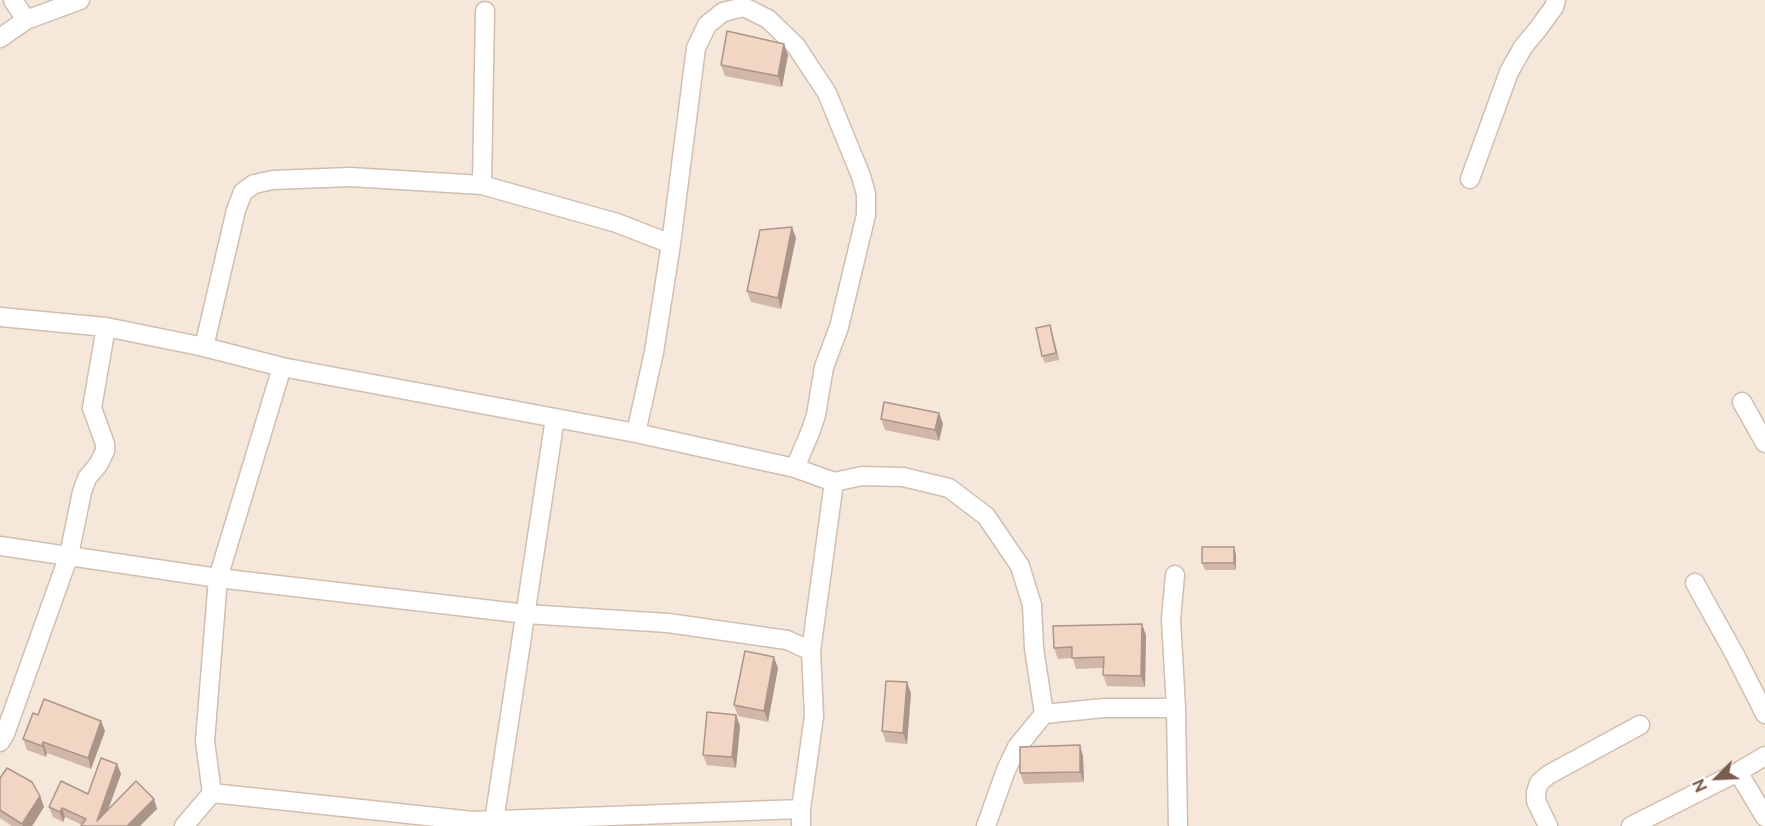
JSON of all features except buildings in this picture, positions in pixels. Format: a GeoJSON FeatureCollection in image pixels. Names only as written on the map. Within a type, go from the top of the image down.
{"type":"FeatureCollection","features":[{"type":"Feature","properties":{"kind":"street"},"geometry":{"type":"LineString","coordinates":[[13,0],[26,20]]}},
{"type":"Feature","properties":{"kind":"street"},"geometry":{"type":"LineString","coordinates":[[0,38],[26,20],[80,0]]}},
{"type":"Feature","properties":{"kind":"street"},"geometry":{"type":"LineString","coordinates":[[1470,179],[1509,72],[1522,47],[1554,7],[1556,0]]}},
{"type":"Feature","properties":{"kind":"street"},"geometry":{"type":"LineString","coordinates":[[636,432],[654,352],[672,244],[696,48],[707,25],[723,12],[744,7],[768,19],[796,46],[827,93],[861,176],[866,194],[866,215],[839,327],[824,367],[813,423],[795,468]]}},
{"type":"Feature","properties":{"kind":"street"},"geometry":{"type":"LineString","coordinates":[[482,185],[485,11]]}},
{"type":"Feature","properties":{"kind":"street"},"geometry":{"type":"LineString","coordinates":[[204,347],[236,210],[243,192],[254,184],[273,180],[350,177],[482,185],[617,223],[672,244]]}},
{"type":"Feature","properties":{"kind":"street"},"geometry":{"type":"LineString","coordinates":[[0,317],[106,327],[204,347],[282,367],[636,432],[795,468],[834,482],[862,476],[903,477],[949,488],[986,516],[1020,566],[1032,605],[1034,648],[1044,714]]}},
{"type":"Feature","properties":{"kind":"street"},"geometry":{"type":"LineString","coordinates":[[0,742],[5,734],[69,555],[87,478],[98,465],[105,451],[105,444],[92,408],[106,327]]}},
{"type":"Feature","properties":{"kind":"street"},"geometry":{"type":"LineString","coordinates":[[184,826],[212,794],[205,741],[218,578],[282,367]]}},
{"type":"Feature","properties":{"kind":"street"},"geometry":{"type":"LineString","coordinates":[[1742,402],[1765,443]]}},
{"type":"Feature","properties":{"kind":"street"},"geometry":{"type":"LineString","coordinates":[[494,821],[555,418]]}},
{"type":"Feature","properties":{"kind":"street"},"geometry":{"type":"LineString","coordinates":[[212,794],[472,824],[494,821],[801,818],[814,716],[811,651],[834,482]]}},
{"type":"Feature","properties":{"kind":"street"},"geometry":{"type":"LineString","coordinates":[[0,546],[218,578],[526,614],[668,623],[787,640],[811,651]]}},
{"type":"Feature","properties":{"kind":"street"},"geometry":{"type":"LineString","coordinates":[[1175,574],[1171,619],[1176,708],[1178,826]]}},
{"type":"Feature","properties":{"kind":"street"},"geometry":{"type":"LineString","coordinates":[[1695,583],[1736,655],[1765,714]]}},
{"type":"Feature","properties":{"kind":"street"},"geometry":{"type":"LineString","coordinates":[[986,826],[1006,770],[1017,747],[1044,714],[1104,708],[1176,708]]}},
{"type":"Feature","properties":{"kind":"street"},"geometry":{"type":"LineString","coordinates":[[1548,826],[1536,801],[1539,783],[1548,775],[1640,725]]}},
{"type":"Feature","properties":{"kind":"street"},"geometry":{"type":"LineString","coordinates":[[1641,823],[1765,756]]}},
{"type":"Feature","properties":{"kind":"street"},"geometry":{"type":"LineString","coordinates":[[1738,772],[1765,817]]}},
{"type":"Feature","properties":{"kind":"shaded area"},"geometry":{"type":"Polygon","coordinates":[[[0,0],[1765,0],[1765,826],[0,826],[0,0]]]}}]}
